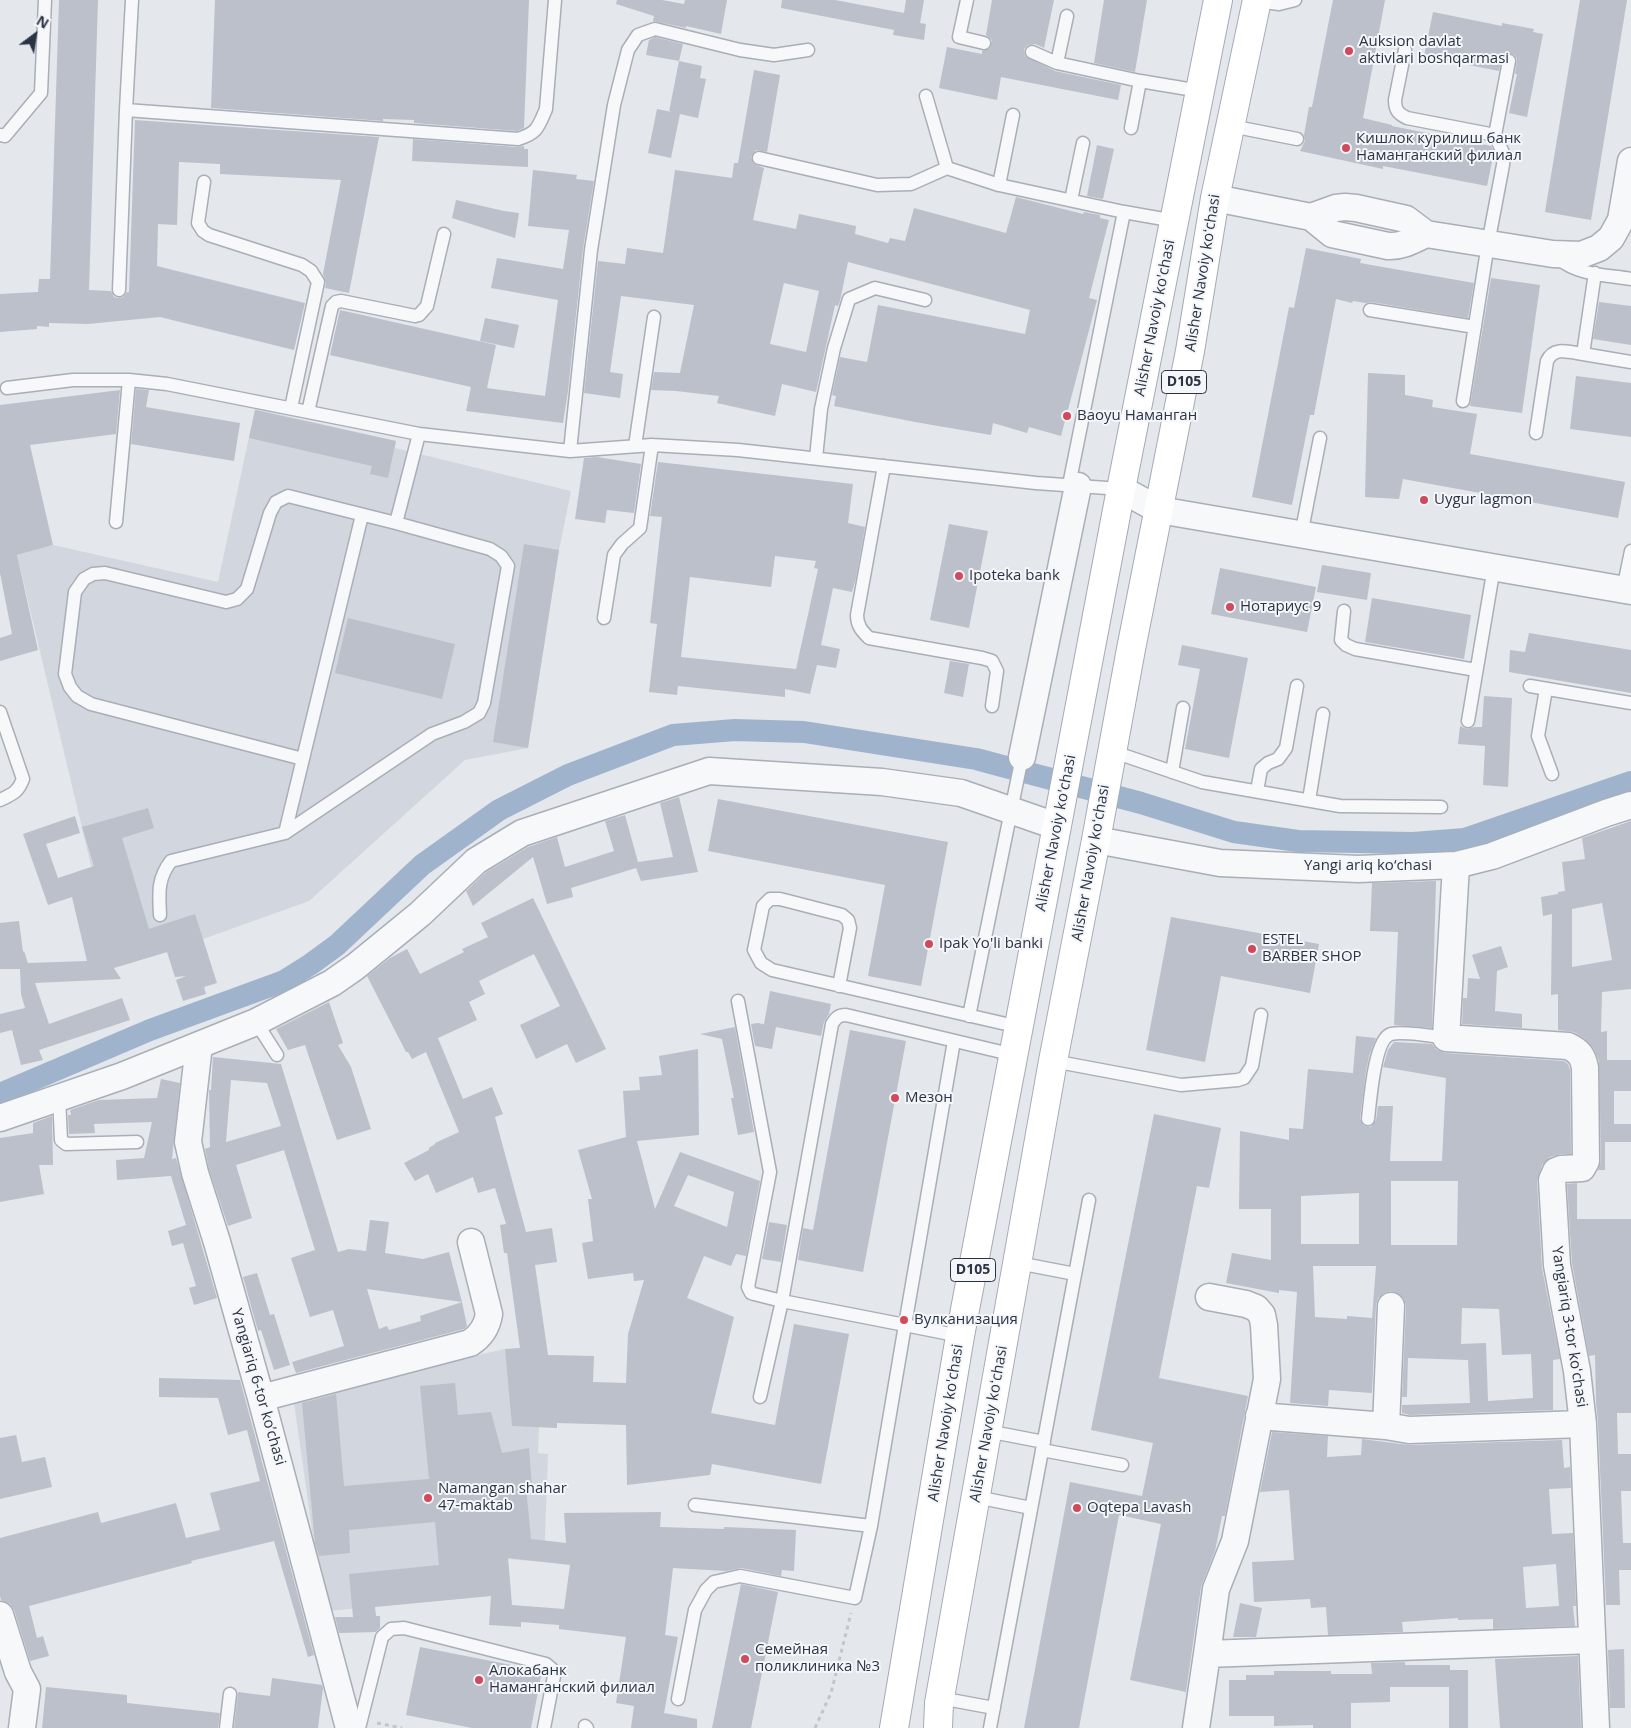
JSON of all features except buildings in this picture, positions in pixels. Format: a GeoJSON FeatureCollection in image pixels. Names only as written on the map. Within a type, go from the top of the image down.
{"type":"FeatureCollection","features":[{"type":"Feature","properties":{"kind":"main road","name":"Alisher Navoiy ko'chasi"},"geometry":{"type":"LineString","coordinates":[[894,1728],[960,1336],[1121,489],[1218,0]]}},
{"type":"Feature","properties":{"kind":"main road","name":"Alisher Navoiy koʻchasi"},"geometry":{"type":"LineString","coordinates":[[938,1728],[940,1698],[1052,1061],[1190,351],[1215,198],[1257,1]]}},
{"type":"Feature","properties":{"kind":"street"},"geometry":{"type":"LineString","coordinates":[[1215,198],[1312,217],[1336,208],[1356,208],[1406,218],[1426,234],[1553,254],[1581,255],[1598,248],[1611,238],[1621,220],[1631,160]]}},
{"type":"Feature","properties":{"kind":"street"},"geometry":{"type":"LineString","coordinates":[[1022,757],[1074,486]]}},
{"type":"Feature","properties":{"kind":"street"},"geometry":{"type":"LineString","coordinates":[[1121,489],[1159,510],[1627,590]]}},
{"type":"Feature","properties":{"kind":"street"},"geometry":{"type":"LineString","coordinates":[[0,1118],[122,1076],[256,1022],[332,983],[355,967],[420,914],[476,861],[522,833],[710,770],[882,782],[1014,800],[1058,820]]}},
{"type":"Feature","properties":{"kind":"street","name":"Yangi ariq ko‘chasi"},"geometry":{"type":"LineString","coordinates":[[1097,834],[1220,863],[1358,869],[1456,865],[1492,856],[1631,805]]}},
{"type":"Feature","properties":{"kind":"street"},"geometry":{"type":"LineString","coordinates":[[1446,1038],[1456,865]]}},
{"type":"Feature","properties":{"kind":"street","name":"Yangiariq 3-tor koʻchasi"},"geometry":{"type":"LineString","coordinates":[[1446,1038],[1568,1046],[1578,1050],[1584,1057],[1586,1160],[1582,1168],[1556,1171],[1552,1180],[1557,1265],[1577,1370],[1583,1424],[1596,1728]]}},
{"type":"Feature","properties":{"kind":"street","name":"Yangiаriq 6-tor koʼchasi"},"geometry":{"type":"LineString","coordinates":[[199,1045],[188,1142],[195,1173],[217,1242],[357,1725]]}},
{"type":"Feature","properties":{"kind":"street"},"geometry":{"type":"LineString","coordinates":[[262,1398],[470,1343],[478,1337],[488,1322],[489,1314],[471,1242]]}},
{"type":"Feature","properties":{"kind":"street"},"geometry":{"type":"LineString","coordinates":[[1196,1728],[1216,1589],[1234,1541],[1267,1379],[1262,1315],[1256,1308],[1246,1304],[1209,1297]]}},
{"type":"Feature","properties":{"kind":"street"},"geometry":{"type":"LineString","coordinates":[[1386,1426],[1391,1306]]}},
{"type":"Feature","properties":{"kind":"street"},"geometry":{"type":"LineString","coordinates":[[1259,1416],[1386,1426],[1409,1430],[1583,1424]]}},
{"type":"Feature","properties":{"kind":"street"},"geometry":{"type":"LineString","coordinates":[[0,1615],[18,1672],[27,1689],[22,1728]]}},
{"type":"Feature","properties":{"kind":"street"},"geometry":{"type":"LineString","coordinates":[[1207,1654],[1592,1640]]}},
{"type":"Feature","properties":{"kind":"lane"},"geometry":{"type":"LineString","coordinates":[[0,136],[5,136],[41,93],[45,0]]}},
{"type":"Feature","properties":{"kind":"lane"},"geometry":{"type":"LineString","coordinates":[[119,290],[132,0]]}},
{"type":"Feature","properties":{"kind":"lane"},"geometry":{"type":"LineString","coordinates":[[126,110],[518,139],[532,134],[540,123],[546,109],[555,0]]}},
{"type":"Feature","properties":{"kind":"lane"},"geometry":{"type":"LineString","coordinates":[[967,0],[959,37],[984,43]]}},
{"type":"Feature","properties":{"kind":"lane"},"geometry":{"type":"LineString","coordinates":[[1257,1],[1279,4],[1295,0]]}},
{"type":"Feature","properties":{"kind":"lane"},"geometry":{"type":"LineString","coordinates":[[1057,63],[1067,16]]}},
{"type":"Feature","properties":{"kind":"lane"},"geometry":{"type":"LineString","coordinates":[[570,451],[590,250],[614,105],[628,50],[638,35],[654,29],[748,51],[774,54],[808,50]]}},
{"type":"Feature","properties":{"kind":"lane"},"geometry":{"type":"LineString","coordinates":[[1405,50],[1395,100],[1395,108],[1399,114],[1408,118],[1495,135]]}},
{"type":"Feature","properties":{"kind":"lane"},"geometry":{"type":"LineString","coordinates":[[1032,52],[1057,63],[1140,81],[1200,91]]}},
{"type":"Feature","properties":{"kind":"lane"},"geometry":{"type":"LineString","coordinates":[[1463,401],[1504,155],[1495,135],[1509,61]]}},
{"type":"Feature","properties":{"kind":"lane"},"geometry":{"type":"LineString","coordinates":[[1132,128],[1140,81]]}},
{"type":"Feature","properties":{"kind":"lane"},"geometry":{"type":"LineString","coordinates":[[926,96],[947,168]]}},
{"type":"Feature","properties":{"kind":"lane"},"geometry":{"type":"LineString","coordinates":[[998,185],[1013,115]]}},
{"type":"Feature","properties":{"kind":"lane"},"geometry":{"type":"LineString","coordinates":[[1231,126],[1297,139]]}},
{"type":"Feature","properties":{"kind":"lane"},"geometry":{"type":"LineString","coordinates":[[1071,200],[1083,143]]}},
{"type":"Feature","properties":{"kind":"lane"},"geometry":{"type":"LineString","coordinates":[[759,158],[877,185],[911,184],[947,168],[998,185],[1175,221]]}},
{"type":"Feature","properties":{"kind":"lane"},"geometry":{"type":"LineString","coordinates":[[204,182],[198,223],[202,230],[210,235],[302,265],[311,271],[318,282],[291,408]]}},
{"type":"Feature","properties":{"kind":"lane"},"geometry":{"type":"LineString","coordinates":[[1074,486],[1124,212]]}},
{"type":"Feature","properties":{"kind":"lane"},"geometry":{"type":"LineString","coordinates":[[308,412],[332,306],[336,302],[341,301],[415,316],[419,315],[427,306],[444,234]]}},
{"type":"Feature","properties":{"kind":"lane"},"geometry":{"type":"LineString","coordinates":[[1553,254],[1572,268],[1631,279]]}},
{"type":"Feature","properties":{"kind":"lane"},"geometry":{"type":"LineString","coordinates":[[1583,354],[1595,273]]}},
{"type":"Feature","properties":{"kind":"lane"},"geometry":{"type":"LineString","coordinates":[[816,458],[821,409],[832,357],[849,299],[876,288],[925,300]]}},
{"type":"Feature","properties":{"kind":"lane"},"geometry":{"type":"LineString","coordinates":[[1370,310],[1475,327]]}},
{"type":"Feature","properties":{"kind":"lane"},"geometry":{"type":"LineString","coordinates":[[635,446],[654,317]]}},
{"type":"Feature","properties":{"kind":"lane"},"geometry":{"type":"LineString","coordinates":[[1536,433],[1547,361],[1555,351],[1631,362]]}},
{"type":"Feature","properties":{"kind":"lane"},"geometry":{"type":"LineString","coordinates":[[7,388],[73,380],[129,380],[167,384],[419,434],[570,451],[652,445],[738,450],[1074,486],[1121,489]]}},
{"type":"Feature","properties":{"kind":"lane"},"geometry":{"type":"LineString","coordinates":[[116,522],[129,380]]}},
{"type":"Feature","properties":{"kind":"lane"},"geometry":{"type":"LineString","coordinates":[[396,523],[419,434]]}},
{"type":"Feature","properties":{"kind":"lane"},"geometry":{"type":"LineString","coordinates":[[1301,534],[1320,438]]}},
{"type":"Feature","properties":{"kind":"lane"},"geometry":{"type":"LineString","coordinates":[[604,618],[614,555],[622,544],[640,528],[652,445]]}},
{"type":"Feature","properties":{"kind":"lane"},"geometry":{"type":"LineString","coordinates":[[884,466],[856,615],[860,630],[869,638],[992,661],[997,671],[992,706]]}},
{"type":"Feature","properties":{"kind":"lane"},"geometry":{"type":"LineString","coordinates":[[160,915],[159,890],[163,871],[170,861],[286,833],[432,734],[464,722],[479,713],[484,703],[508,566],[501,556],[490,549],[288,496],[276,502],[270,513],[247,589],[237,600],[226,602],[105,573],[93,574],[84,579],[76,592],[65,674],[70,687],[77,696],[91,704],[303,759]]}},
{"type":"Feature","properties":{"kind":"lane"},"geometry":{"type":"LineString","coordinates":[[286,833],[362,515]]}},
{"type":"Feature","properties":{"kind":"lane"},"geometry":{"type":"LineString","coordinates":[[1627,590],[1631,551]]}},
{"type":"Feature","properties":{"kind":"lane"},"geometry":{"type":"LineString","coordinates":[[1468,722],[1494,567]]}},
{"type":"Feature","properties":{"kind":"lane"},"geometry":{"type":"LineString","coordinates":[[1344,611],[1341,640],[1346,645],[1355,649],[1476,670]]}},
{"type":"Feature","properties":{"kind":"lane"},"geometry":{"type":"LineString","coordinates":[[1257,792],[1261,769],[1268,763],[1278,759],[1286,748],[1297,686]]}},
{"type":"Feature","properties":{"kind":"lane"},"geometry":{"type":"LineString","coordinates":[[1530,686],[1631,703]]}},
{"type":"Feature","properties":{"kind":"lane"},"geometry":{"type":"LineString","coordinates":[[1546,689],[1538,736],[1552,774]]}},
{"type":"Feature","properties":{"kind":"lane"},"geometry":{"type":"LineString","coordinates":[[1172,772],[1183,708]]}},
{"type":"Feature","properties":{"kind":"lane"},"geometry":{"type":"LineString","coordinates":[[0,712],[23,779],[20,789],[0,800]]}},
{"type":"Feature","properties":{"kind":"lane"},"geometry":{"type":"LineString","coordinates":[[1309,800],[1323,714]]}},
{"type":"Feature","properties":{"kind":"lane"},"geometry":{"type":"LineString","coordinates":[[969,1016],[1022,757]]}},
{"type":"Feature","properties":{"kind":"lane"},"geometry":{"type":"LineString","coordinates":[[1110,758],[1172,772],[1202,782],[1340,806],[1441,807]]}},
{"type":"Feature","properties":{"kind":"lane"},"geometry":{"type":"LineString","coordinates":[[839,986],[850,928],[848,920],[842,915],[780,899],[770,899],[763,906],[754,950],[761,963],[772,970],[839,986],[1019,1027]]}},
{"type":"Feature","properties":{"kind":"lane"},"geometry":{"type":"LineString","coordinates":[[738,1001],[770,1172],[748,1287],[751,1293],[782,1301],[960,1336]]}},
{"type":"Feature","properties":{"kind":"lane"},"geometry":{"type":"LineString","coordinates":[[760,1396],[782,1301],[832,1024],[836,1018],[840,1015],[846,1015],[1014,1055]]}},
{"type":"Feature","properties":{"kind":"lane"},"geometry":{"type":"LineString","coordinates":[[1052,1061],[1181,1085],[1238,1080],[1249,1074],[1252,1066],[1261,1015]]}},
{"type":"Feature","properties":{"kind":"lane"},"geometry":{"type":"LineString","coordinates":[[256,1022],[277,1055]]}},
{"type":"Feature","properties":{"kind":"lane"},"geometry":{"type":"LineString","coordinates":[[1368,1119],[1375,1065],[1384,1039],[1389,1034],[1398,1033],[1446,1038]]}},
{"type":"Feature","properties":{"kind":"lane"},"geometry":{"type":"LineString","coordinates":[[678,1699],[695,1610],[706,1590],[714,1582],[740,1576],[855,1598],[871,1526],[954,1041]]}},
{"type":"Feature","properties":{"kind":"lane"},"geometry":{"type":"LineString","coordinates":[[59,1097],[61,1140],[66,1144],[137,1142]]}},
{"type":"Feature","properties":{"kind":"lane"},"geometry":{"type":"LineString","coordinates":[[990,1728],[1089,1200]]}},
{"type":"Feature","properties":{"kind":"lane"},"geometry":{"type":"LineString","coordinates":[[1018,1263],[1075,1274]]}},
{"type":"Feature","properties":{"kind":"lane"},"geometry":{"type":"LineString","coordinates":[[988,1431],[1122,1465]]}},
{"type":"Feature","properties":{"kind":"lane"},"geometry":{"type":"LineString","coordinates":[[976,1497],[1031,1508]]}},
{"type":"Feature","properties":{"kind":"lane"},"geometry":{"type":"LineString","coordinates":[[695,1505],[871,1526]]}},
{"type":"Feature","properties":{"kind":"lane"},"geometry":{"type":"LineString","coordinates":[[357,1725],[382,1637],[391,1629],[404,1628],[546,1664],[552,1669],[554,1676],[544,1728]]}},
{"type":"Feature","properties":{"kind":"lane"},"geometry":{"type":"LineString","coordinates":[[226,1728],[230,1694]]}},
{"type":"Feature","properties":{"kind":"lane"},"geometry":{"type":"LineString","coordinates":[[940,1698],[994,1708]]}},
{"type":"Feature","properties":{"kind":"path"},"geometry":{"type":"LineString","coordinates":[[814,1728],[832,1693],[855,1598]]}},
{"type":"Feature","properties":{"kind":"path"},"geometry":{"type":"LineString","coordinates":[[357,1725],[402,1728]]}},
{"type":"Feature","properties":{"kind":"shaded area"},"geometry":{"type":"Polygon","coordinates":[[[255,409],[396,441],[395,448],[571,491],[559,550],[528,748],[465,760],[309,901],[167,952],[117,967],[109,941],[17,555],[53,545],[218,582],[255,409]]]}},
{"type":"Feature","properties":{"kind":"shaded area","name":"Namangan shahar 47-maktab"},"geometry":{"type":"Polygon","coordinates":[[[505,1349],[511,1409],[540,1402],[538,1453],[548,1454],[544,1562],[508,1559],[511,1594],[328,1611],[316,1557],[293,1396],[505,1349]]]}},
{"type":"Feature","properties":{"kind":"waterway"},"geometry":{"type":"LineString","coordinates":[[0,1094],[150,1030],[284,981],[337,945],[422,865],[499,810],[568,775],[673,735],[735,730],[804,732],[976,759],[1141,803],[1234,832],[1298,841],[1413,843],[1465,839],[1631,782]]}},
{"type":"Feature","properties":{"kind":"place","name":"Auksion davlat aktivlari boshqarmasi"},"geometry":{"type":"Point","coordinates":[1349,51]}},
{"type":"Feature","properties":{"kind":"place","name":"Кишлок курилиш банк Наманганский филиал"},"geometry":{"type":"Point","coordinates":[1346,148]}},
{"type":"Feature","properties":{"kind":"place","name":"Baoyu Наманган"},"geometry":{"type":"Point","coordinates":[1067,416]}},
{"type":"Feature","properties":{"kind":"place","name":"Uygur lagmon"},"geometry":{"type":"Point","coordinates":[1424,500]}},
{"type":"Feature","properties":{"kind":"place","name":"Ipoteka bank"},"geometry":{"type":"Point","coordinates":[959,576]}},
{"type":"Feature","properties":{"kind":"place","name":"Нотариус 9"},"geometry":{"type":"Point","coordinates":[1230,607]}},
{"type":"Feature","properties":{"kind":"place","name":"Ipak Yo'li banki"},"geometry":{"type":"Point","coordinates":[929,944]}},
{"type":"Feature","properties":{"kind":"place","name":"ESTEL BARBER SHOP"},"geometry":{"type":"Point","coordinates":[1252,949]}},
{"type":"Feature","properties":{"kind":"place","name":"Мезон"},"geometry":{"type":"Point","coordinates":[895,1098]}},
{"type":"Feature","properties":{"kind":"place","name":"Вулканизация"},"geometry":{"type":"Point","coordinates":[904,1320]}},
{"type":"Feature","properties":{"kind":"place","name":"Namangan shahar 47-maktab"},"geometry":{"type":"Point","coordinates":[428,1498]}},
{"type":"Feature","properties":{"kind":"place","name":"Oqtepa Lavash"},"geometry":{"type":"Point","coordinates":[1077,1508]}},
{"type":"Feature","properties":{"kind":"place","name":"Семейная поликлиника №3"},"geometry":{"type":"Point","coordinates":[745,1659]}},
{"type":"Feature","properties":{"kind":"place","name":"Алокабанк Наманганский филиал"},"geometry":{"type":"Point","coordinates":[479,1680]}}]}
